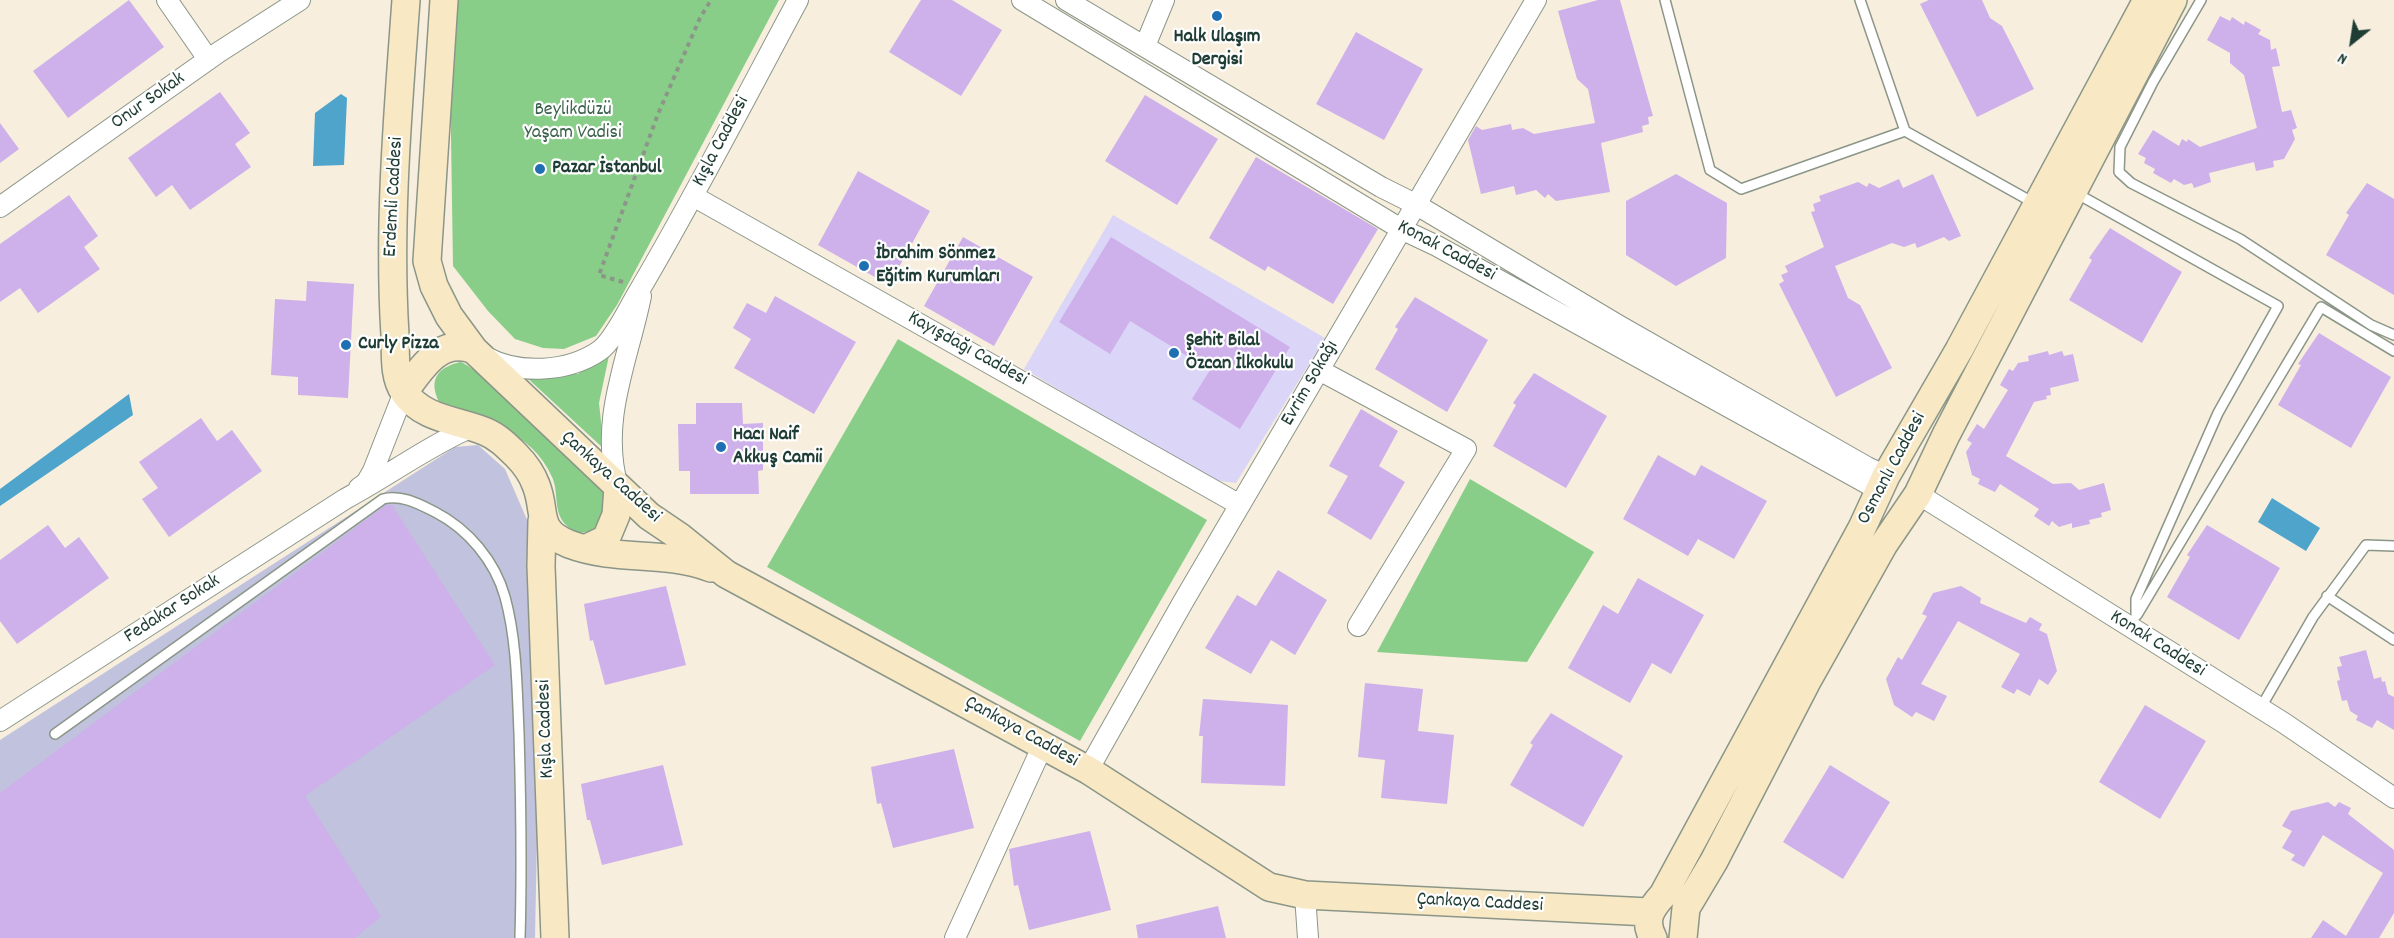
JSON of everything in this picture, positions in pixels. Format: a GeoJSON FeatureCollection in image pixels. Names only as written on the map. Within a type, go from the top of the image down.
{"type":"FeatureCollection","features":[{"type":"Feature","properties":{"kind":"main road","name":"Erdemli Caddesi"},"geometry":{"type":"LineString","coordinates":[[404,392],[397,376],[391,276],[406,0]]}},
{"type":"Feature","properties":{"kind":"main road","name":"Erdemli Caddesi"},"geometry":{"type":"LineString","coordinates":[[444,0],[427,261],[434,286],[449,316],[474,350]]}},
{"type":"Feature","properties":{"kind":"main road","name":"Osmanlı Caddesi"},"geometry":{"type":"LineString","coordinates":[[1665,928],[1663,895],[1856,539],[1882,483],[1959,350],[2146,0]]}},
{"type":"Feature","properties":{"kind":"main road","name":"Osmanlı Caddesi"},"geometry":{"type":"LineString","coordinates":[[1665,928],[1686,908],[1714,861],[1806,683],[1884,544],[1918,495],[1946,435],[2173,0]]}},
{"type":"Feature","properties":{"kind":"main road"},"geometry":{"type":"LineString","coordinates":[[404,392],[428,361],[439,351],[452,346],[465,346],[474,350]]}},
{"type":"Feature","properties":{"kind":"main road","name":"Çankaya Caddesi"},"geometry":{"type":"LineString","coordinates":[[474,350],[649,516],[680,537],[726,574],[1088,770],[1269,887],[1305,895],[1665,928]]}},
{"type":"Feature","properties":{"kind":"main road","name":"Kışla Caddesi"},"geometry":{"type":"LineString","coordinates":[[404,392],[430,414],[487,432],[505,443],[521,460],[537,486],[542,521],[541,566],[555,938]]}},
{"type":"Feature","properties":{"kind":"main road"},"geometry":{"type":"LineString","coordinates":[[1907,467],[1916,471],[1918,495],[1890,504],[1882,483],[1907,467]]}},
{"type":"Feature","properties":{"kind":"main road"},"geometry":{"type":"LineString","coordinates":[[587,548],[606,539],[616,515],[618,487]]}},
{"type":"Feature","properties":{"kind":"main road"},"geometry":{"type":"LineString","coordinates":[[542,521],[553,535],[570,544],[621,556],[661,556],[683,559],[726,574]]}},
{"type":"Feature","properties":{"kind":"street"},"geometry":{"type":"LineString","coordinates":[[167,0],[208,59]]}},
{"type":"Feature","properties":{"kind":"street","name":"Onur Sokak"},"geometry":{"type":"LineString","coordinates":[[0,207],[208,59],[300,0]]}},
{"type":"Feature","properties":{"kind":"street","name":"Kışla Caddesi"},"geometry":{"type":"LineString","coordinates":[[474,350],[494,361],[518,367],[542,368],[569,365],[601,350],[644,282],[693,196],[798,0]]}},
{"type":"Feature","properties":{"kind":"street","name":"Konak Caddesi"},"geometry":{"type":"LineString","coordinates":[[1022,0],[1401,229],[1882,483]]}},
{"type":"Feature","properties":{"kind":"street","name":"Konak Caddesi"},"geometry":{"type":"LineString","coordinates":[[1066,0],[1381,187],[1415,204],[1882,483]]}},
{"type":"Feature","properties":{"kind":"street"},"geometry":{"type":"LineString","coordinates":[[1145,46],[1164,0]]}},
{"type":"Feature","properties":{"kind":"street","name":"Evrim Sokağı"},"geometry":{"type":"LineString","coordinates":[[1088,770],[1415,204],[1536,0]]}},
{"type":"Feature","properties":{"kind":"street","name":"Kayışdağı Caddesi"},"geometry":{"type":"LineString","coordinates":[[693,196],[1240,505]]}},
{"type":"Feature","properties":{"kind":"street"},"geometry":{"type":"LineString","coordinates":[[618,487],[612,467],[610,446],[614,405],[634,331],[644,282]]}},
{"type":"Feature","properties":{"kind":"street"},"geometry":{"type":"LineString","coordinates":[[1319,370],[1466,450],[1358,626]]}},
{"type":"Feature","properties":{"kind":"street"},"geometry":{"type":"LineString","coordinates":[[345,499],[366,483],[373,471],[404,392]]}},
{"type":"Feature","properties":{"kind":"street"},"geometry":{"type":"LineString","coordinates":[[345,499],[438,444],[472,427]]}},
{"type":"Feature","properties":{"kind":"street","name":"Konak Caddesi"},"geometry":{"type":"LineString","coordinates":[[1918,495],[2133,622],[2394,798]]}},
{"type":"Feature","properties":{"kind":"street","name":"Fedakar Sokak"},"geometry":{"type":"LineString","coordinates":[[0,721],[345,499]]}},
{"type":"Feature","properties":{"kind":"street"},"geometry":{"type":"LineString","coordinates":[[955,938],[1043,745]]}},
{"type":"Feature","properties":{"kind":"street"},"geometry":{"type":"LineString","coordinates":[[1305,895],[1308,938]]}},
{"type":"Feature","properties":{"kind":"lane"},"geometry":{"type":"LineString","coordinates":[[1665,0],[1710,170],[1741,189],[1905,131]]}},
{"type":"Feature","properties":{"kind":"lane"},"geometry":{"type":"LineString","coordinates":[[1860,0],[1905,131],[2037,205]]}},
{"type":"Feature","properties":{"kind":"lane"},"geometry":{"type":"LineString","coordinates":[[2201,0],[2153,82],[2120,147],[2119,172],[2131,183],[2240,239],[2371,325],[2394,335]]}},
{"type":"Feature","properties":{"kind":"lane"},"geometry":{"type":"LineString","coordinates":[[2072,191],[2278,306],[2218,413],[2136,599],[2133,622]]}},
{"type":"Feature","properties":{"kind":"lane"},"geometry":{"type":"LineString","coordinates":[[2133,622],[2321,308],[2394,351]]}},
{"type":"Feature","properties":{"kind":"lane"},"geometry":{"type":"LineString","coordinates":[[55,734],[383,499],[393,496],[421,506],[453,523],[467,534],[486,556],[505,596],[516,659],[523,842],[520,938]]}},
{"type":"Feature","properties":{"kind":"lane"},"geometry":{"type":"LineString","coordinates":[[2260,709],[2313,616],[2366,545],[2394,546]]}},
{"type":"Feature","properties":{"kind":"lane"},"geometry":{"type":"LineString","coordinates":[[2327,596],[2394,640]]}},
{"type":"Feature","properties":{"kind":"path"},"geometry":{"type":"LineString","coordinates":[[644,282],[628,284],[599,275],[657,114],[700,18],[711,0]]}},
{"type":"Feature","properties":{"kind":"shaded area","name":"Şehit Bilal Özcan İlkokulu"},"geometry":{"type":"Polygon","coordinates":[[[1113,215],[1325,338],[1236,483],[1212,480],[1024,369],[1113,215]]]}},
{"type":"Feature","properties":{"kind":"shaded area"},"geometry":{"type":"Polygon","coordinates":[[[478,445],[505,469],[528,522],[538,785],[535,938],[0,938],[0,740],[455,447],[478,445]]]}},
{"type":"Feature","properties":{"kind":"green space","name":"Beylikdüzü Yaşam Vadisi"},"geometry":{"type":"Polygon","coordinates":[[[454,0],[779,0],[617,305],[596,336],[564,349],[543,348],[515,339],[488,311],[453,266],[450,72],[454,0]]]}},
{"type":"Feature","properties":{"kind":"green space"},"geometry":{"type":"Polygon","coordinates":[[[898,339],[1207,520],[1080,741],[767,567],[898,339]]]}},
{"type":"Feature","properties":{"kind":"green space"},"geometry":{"type":"Polygon","coordinates":[[[608,350],[610,351],[599,403],[604,449],[523,374],[578,374],[608,350]]]}},
{"type":"Feature","properties":{"kind":"green space"},"geometry":{"type":"Polygon","coordinates":[[[460,362],[488,381],[605,494],[607,500],[601,525],[583,532],[569,528],[561,519],[557,507],[552,477],[532,448],[504,429],[440,404],[436,396],[436,377],[445,368],[460,362]]]}},
{"type":"Feature","properties":{"kind":"green space"},"geometry":{"type":"Polygon","coordinates":[[[1470,479],[1594,552],[1527,662],[1377,652],[1470,479]]]}},
{"type":"Feature","properties":{"kind":"water"},"geometry":{"type":"Polygon","coordinates":[[[341,94],[347,98],[344,165],[313,166],[315,113],[341,94]]]}},
{"type":"Feature","properties":{"kind":"water"},"geometry":{"type":"Polygon","coordinates":[[[129,394],[133,415],[0,506],[0,489],[129,394]]]}},
{"type":"Feature","properties":{"kind":"water"},"geometry":{"type":"Polygon","coordinates":[[[2272,498],[2320,528],[2306,551],[2258,522],[2272,498]]]}},
{"type":"Feature","properties":{"kind":"building"},"geometry":{"type":"Polygon","coordinates":[[[129,0],[164,47],[68,118],[33,71],[129,0]]]}},
{"type":"Feature","properties":{"kind":"building"},"geometry":{"type":"Polygon","coordinates":[[[921,0],[952,0],[1002,30],[961,96],[889,52],[921,0]]]}},
{"type":"Feature","properties":{"kind":"building"},"geometry":{"type":"Polygon","coordinates":[[[1598,0],[1620,0],[1653,116],[1648,117],[1649,124],[1642,126],[1643,132],[1601,143],[1610,192],[1556,201],[1548,194],[1545,198],[1536,190],[1516,195],[1514,186],[1481,194],[1468,140],[1476,126],[1482,130],[1511,124],[1512,130],[1523,128],[1534,134],[1595,123],[1588,89],[1577,79],[1558,11],[1598,0]]]}},
{"type":"Feature","properties":{"kind":"building"},"geometry":{"type":"Polygon","coordinates":[[[1929,0],[1982,0],[1990,18],[2002,26],[2034,89],[1977,117],[1920,4],[1929,0]]]}},
{"type":"Feature","properties":{"kind":"building"},"geometry":{"type":"Polygon","coordinates":[[[2220,16],[2230,21],[2232,17],[2244,25],[2245,21],[2261,30],[2258,34],[2270,40],[2271,50],[2276,48],[2280,66],[2272,67],[2282,112],[2291,110],[2297,128],[2292,130],[2295,139],[2284,159],[2273,161],[2274,167],[2256,171],[2254,162],[2209,173],[2211,182],[2194,188],[2192,183],[2184,185],[2174,179],[2171,183],[2153,173],[2155,169],[2144,163],[2146,158],[2138,154],[2153,130],[2179,146],[2182,139],[2187,142],[2188,139],[2200,147],[2257,128],[2244,75],[2230,63],[2230,53],[2207,40],[2220,16]]]}},
{"type":"Feature","properties":{"kind":"building"},"geometry":{"type":"Polygon","coordinates":[[[1356,32],[1423,69],[1384,140],[1316,104],[1356,32]]]}},
{"type":"Feature","properties":{"kind":"building"},"geometry":{"type":"Polygon","coordinates":[[[220,92],[250,133],[235,144],[251,167],[190,210],[172,185],[156,197],[128,158],[220,92]]]}},
{"type":"Feature","properties":{"kind":"building"},"geometry":{"type":"Polygon","coordinates":[[[1145,95],[1218,139],[1177,205],[1105,161],[1145,95]]]}},
{"type":"Feature","properties":{"kind":"building"},"geometry":{"type":"Polygon","coordinates":[[[0,123],[19,149],[0,163],[0,123]]]}},
{"type":"Feature","properties":{"kind":"building"},"geometry":{"type":"Polygon","coordinates":[[[1256,157],[1378,229],[1333,304],[1268,266],[1265,271],[1209,238],[1256,157]]]}},
{"type":"Feature","properties":{"kind":"building"},"geometry":{"type":"Polygon","coordinates":[[[858,171],[930,211],[889,285],[818,245],[858,171]]]}},
{"type":"Feature","properties":{"kind":"building"},"geometry":{"type":"Polygon","coordinates":[[[1676,174],[1727,203],[1726,258],[1676,286],[1626,255],[1626,201],[1676,174]]]}},
{"type":"Feature","properties":{"kind":"building"},"geometry":{"type":"Polygon","coordinates":[[[1933,174],[1961,236],[1949,241],[1944,237],[1917,248],[1915,243],[1904,247],[1892,243],[1835,266],[1848,298],[1860,305],[1892,368],[1836,397],[1779,284],[1784,281],[1781,275],[1788,272],[1785,266],[1824,247],[1811,212],[1815,211],[1813,204],[1821,201],[1819,196],[1858,182],[1867,187],[1869,183],[1879,188],[1899,179],[1903,188],[1933,174]]]}},
{"type":"Feature","properties":{"kind":"building"},"geometry":{"type":"Polygon","coordinates":[[[2367,183],[2394,199],[2394,295],[2326,255],[2349,215],[2346,213],[2367,183]]]}},
{"type":"Feature","properties":{"kind":"building"},"geometry":{"type":"Polygon","coordinates":[[[69,195],[98,236],[84,247],[100,269],[38,313],[20,288],[0,302],[0,244],[69,195]]]}},
{"type":"Feature","properties":{"kind":"building"},"geometry":{"type":"Polygon","coordinates":[[[2110,228],[2182,272],[2142,343],[2069,300],[2092,260],[2089,258],[2110,228]]]}},
{"type":"Feature","properties":{"kind":"building"},"geometry":{"type":"Polygon","coordinates":[[[963,237],[1033,277],[994,346],[924,306],[963,237]]]}},
{"type":"Feature","properties":{"kind":"building"},"geometry":{"type":"Polygon","coordinates":[[[1111,237],[1290,347],[1240,429],[1192,399],[1210,370],[1130,321],[1110,354],[1059,322],[1111,237]]]}},
{"type":"Feature","properties":{"kind":"building"},"geometry":{"type":"Polygon","coordinates":[[[307,281],[354,284],[348,398],[298,395],[298,377],[271,375],[275,299],[306,301],[307,281]]]}},
{"type":"Feature","properties":{"kind":"building"},"geometry":{"type":"Polygon","coordinates":[[[775,296],[856,342],[814,414],[734,368],[751,339],[733,328],[747,303],[766,313],[775,296]]]}},
{"type":"Feature","properties":{"kind":"building"},"geometry":{"type":"Polygon","coordinates":[[[1415,297],[1488,340],[1447,412],[1375,369],[1398,329],[1395,327],[1415,297]]]}},
{"type":"Feature","properties":{"kind":"building"},"geometry":{"type":"Polygon","coordinates":[[[2319,333],[2391,377],[2351,448],[2278,405],[2301,365],[2298,364],[2319,333]]]}},
{"type":"Feature","properties":{"kind":"building"},"geometry":{"type":"Polygon","coordinates":[[[2048,351],[2049,355],[2062,351],[2064,356],[2073,354],[2079,381],[2050,388],[2051,395],[2046,396],[2047,399],[2034,402],[2006,456],[2053,484],[2071,483],[2079,490],[2104,483],[2111,510],[2101,513],[2102,517],[2089,520],[2090,524],[2072,528],[2072,523],[2059,527],[2052,521],[2049,526],[2034,516],[2039,509],[2000,484],[1995,492],[1978,484],[1980,479],[1972,475],[1966,452],[1972,443],[1967,440],[1977,424],[1984,429],[2008,390],[2000,385],[2009,369],[2013,371],[2018,363],[2029,361],[2028,356],[2048,351]]]}},
{"type":"Feature","properties":{"kind":"building"},"geometry":{"type":"Polygon","coordinates":[[[1534,373],[1607,416],[1566,488],[1493,446],[1516,405],[1513,403],[1534,373]]]}},
{"type":"Feature","properties":{"kind":"building","name":"Hacı Naif Akkuş Camii"},"geometry":{"type":"Polygon","coordinates":[[[696,403],[742,403],[743,424],[763,423],[763,470],[758,471],[759,494],[690,494],[690,471],[679,471],[678,424],[696,424],[696,403]]]}},
{"type":"Feature","properties":{"kind":"building"},"geometry":{"type":"Polygon","coordinates":[[[1361,409],[1398,431],[1379,466],[1405,482],[1371,540],[1327,513],[1348,476],[1329,466],[1361,409]]]}},
{"type":"Feature","properties":{"kind":"building"},"geometry":{"type":"Polygon","coordinates":[[[201,418],[217,441],[232,430],[262,471],[169,537],[142,499],[158,488],[139,462],[201,418]]]}},
{"type":"Feature","properties":{"kind":"building"},"geometry":{"type":"Polygon","coordinates":[[[1658,455],[1695,476],[1701,465],[1767,501],[1734,559],[1698,539],[1688,556],[1623,519],[1658,455]]]}},
{"type":"Feature","properties":{"kind":"building"},"geometry":{"type":"Polygon","coordinates":[[[386,505],[392,505],[495,665],[305,796],[381,917],[355,938],[0,938],[0,793],[386,505]]]}},
{"type":"Feature","properties":{"kind":"building"},"geometry":{"type":"Polygon","coordinates":[[[48,525],[65,548],[79,537],[109,578],[17,644],[0,621],[0,560],[48,525]]]}},
{"type":"Feature","properties":{"kind":"building"},"geometry":{"type":"Polygon","coordinates":[[[2207,525],[2280,568],[2239,640],[2167,597],[2190,557],[2187,555],[2207,525]]]}},
{"type":"Feature","properties":{"kind":"building"},"geometry":{"type":"Polygon","coordinates":[[[1278,570],[1327,600],[1295,655],[1271,640],[1251,674],[1205,648],[1237,595],[1256,606],[1278,570]]]}},
{"type":"Feature","properties":{"kind":"building"},"geometry":{"type":"Polygon","coordinates":[[[1638,578],[1704,615],[1671,674],[1652,663],[1630,703],[1568,668],[1603,605],[1618,614],[1638,578]]]}},
{"type":"Feature","properties":{"kind":"building"},"geometry":{"type":"Polygon","coordinates":[[[666,586],[686,665],[605,685],[593,640],[590,641],[584,604],[666,586]]]}},
{"type":"Feature","properties":{"kind":"building"},"geometry":{"type":"Polygon","coordinates":[[[1961,586],[1981,598],[1980,603],[2026,623],[2030,617],[2042,624],[2039,630],[2047,634],[2057,671],[2048,685],[2039,679],[2030,696],[2017,689],[2014,694],[2001,687],[2020,654],[1958,621],[1921,684],[1947,696],[1934,721],[1916,712],[1912,717],[1894,705],[1886,679],[1898,657],[1902,660],[1927,616],[1922,614],[1933,593],[1961,586]]]}},
{"type":"Feature","properties":{"kind":"building"},"geometry":{"type":"Polygon","coordinates":[[[2366,650],[2374,679],[2381,677],[2382,682],[2385,681],[2388,694],[2394,697],[2394,730],[2377,720],[2372,728],[2356,720],[2358,716],[2350,711],[2347,700],[2342,701],[2337,681],[2340,680],[2337,667],[2342,666],[2339,657],[2366,650]]]}},
{"type":"Feature","properties":{"kind":"building"},"geometry":{"type":"Polygon","coordinates":[[[1365,683],[1423,689],[1418,731],[1454,735],[1447,804],[1381,798],[1385,760],[1358,757],[1365,683]]]}},
{"type":"Feature","properties":{"kind":"building"},"geometry":{"type":"Polygon","coordinates":[[[1203,699],[1288,705],[1285,786],[1201,783],[1203,736],[1199,736],[1203,699]]]}},
{"type":"Feature","properties":{"kind":"building"},"geometry":{"type":"Polygon","coordinates":[[[2145,705],[2206,741],[2160,819],[2099,782],[2145,705]]]}},
{"type":"Feature","properties":{"kind":"building"},"geometry":{"type":"Polygon","coordinates":[[[1551,713],[1623,756],[1583,827],[1510,785],[1533,745],[1530,743],[1551,713]]]}},
{"type":"Feature","properties":{"kind":"building"},"geometry":{"type":"Polygon","coordinates":[[[954,749],[974,828],[893,848],[881,803],[877,804],[871,767],[954,749]]]}},
{"type":"Feature","properties":{"kind":"building"},"geometry":{"type":"Polygon","coordinates":[[[663,765],[683,845],[602,865],[590,820],[587,820],[581,784],[663,765]]]}},
{"type":"Feature","properties":{"kind":"building"},"geometry":{"type":"Polygon","coordinates":[[[1830,765],[1890,802],[1843,879],[1783,842],[1830,765]]]}},
{"type":"Feature","properties":{"kind":"building"},"geometry":{"type":"Polygon","coordinates":[[[2328,802],[2335,807],[2339,802],[2351,808],[2348,814],[2394,850],[2394,913],[2379,938],[2311,938],[2323,920],[2346,936],[2383,873],[2323,835],[2304,867],[2291,860],[2295,855],[2282,848],[2292,831],[2282,826],[2291,811],[2328,802]]]}},
{"type":"Feature","properties":{"kind":"building"},"geometry":{"type":"Polygon","coordinates":[[[1090,831],[1111,910],[1029,930],[1018,885],[1014,886],[1009,849],[1090,831]]]}},
{"type":"Feature","properties":{"kind":"building"},"geometry":{"type":"Polygon","coordinates":[[[1218,906],[1226,938],[1138,938],[1136,925],[1218,906]]]}},
{"type":"Feature","properties":{"kind":"place","name":"Halk Ulaşım Dergisi"},"geometry":{"type":"Point","coordinates":[1217,16]}},
{"type":"Feature","properties":{"kind":"place","name":"Pazar İstanbul"},"geometry":{"type":"Point","coordinates":[540,169]}},
{"type":"Feature","properties":{"kind":"place","name":"İbrahim Sönmez Eğitim Kurumları"},"geometry":{"type":"Point","coordinates":[864,266]}},
{"type":"Feature","properties":{"kind":"place","name":"Curly Pizza"},"geometry":{"type":"Point","coordinates":[346,345]}},
{"type":"Feature","properties":{"kind":"place","name":"Şehit Bilal Özcan İlkokulu"},"geometry":{"type":"Point","coordinates":[1174,353]}},
{"type":"Feature","properties":{"kind":"place","name":"Hacı Naif Akkuş Camii"},"geometry":{"type":"Point","coordinates":[721,447]}}]}
